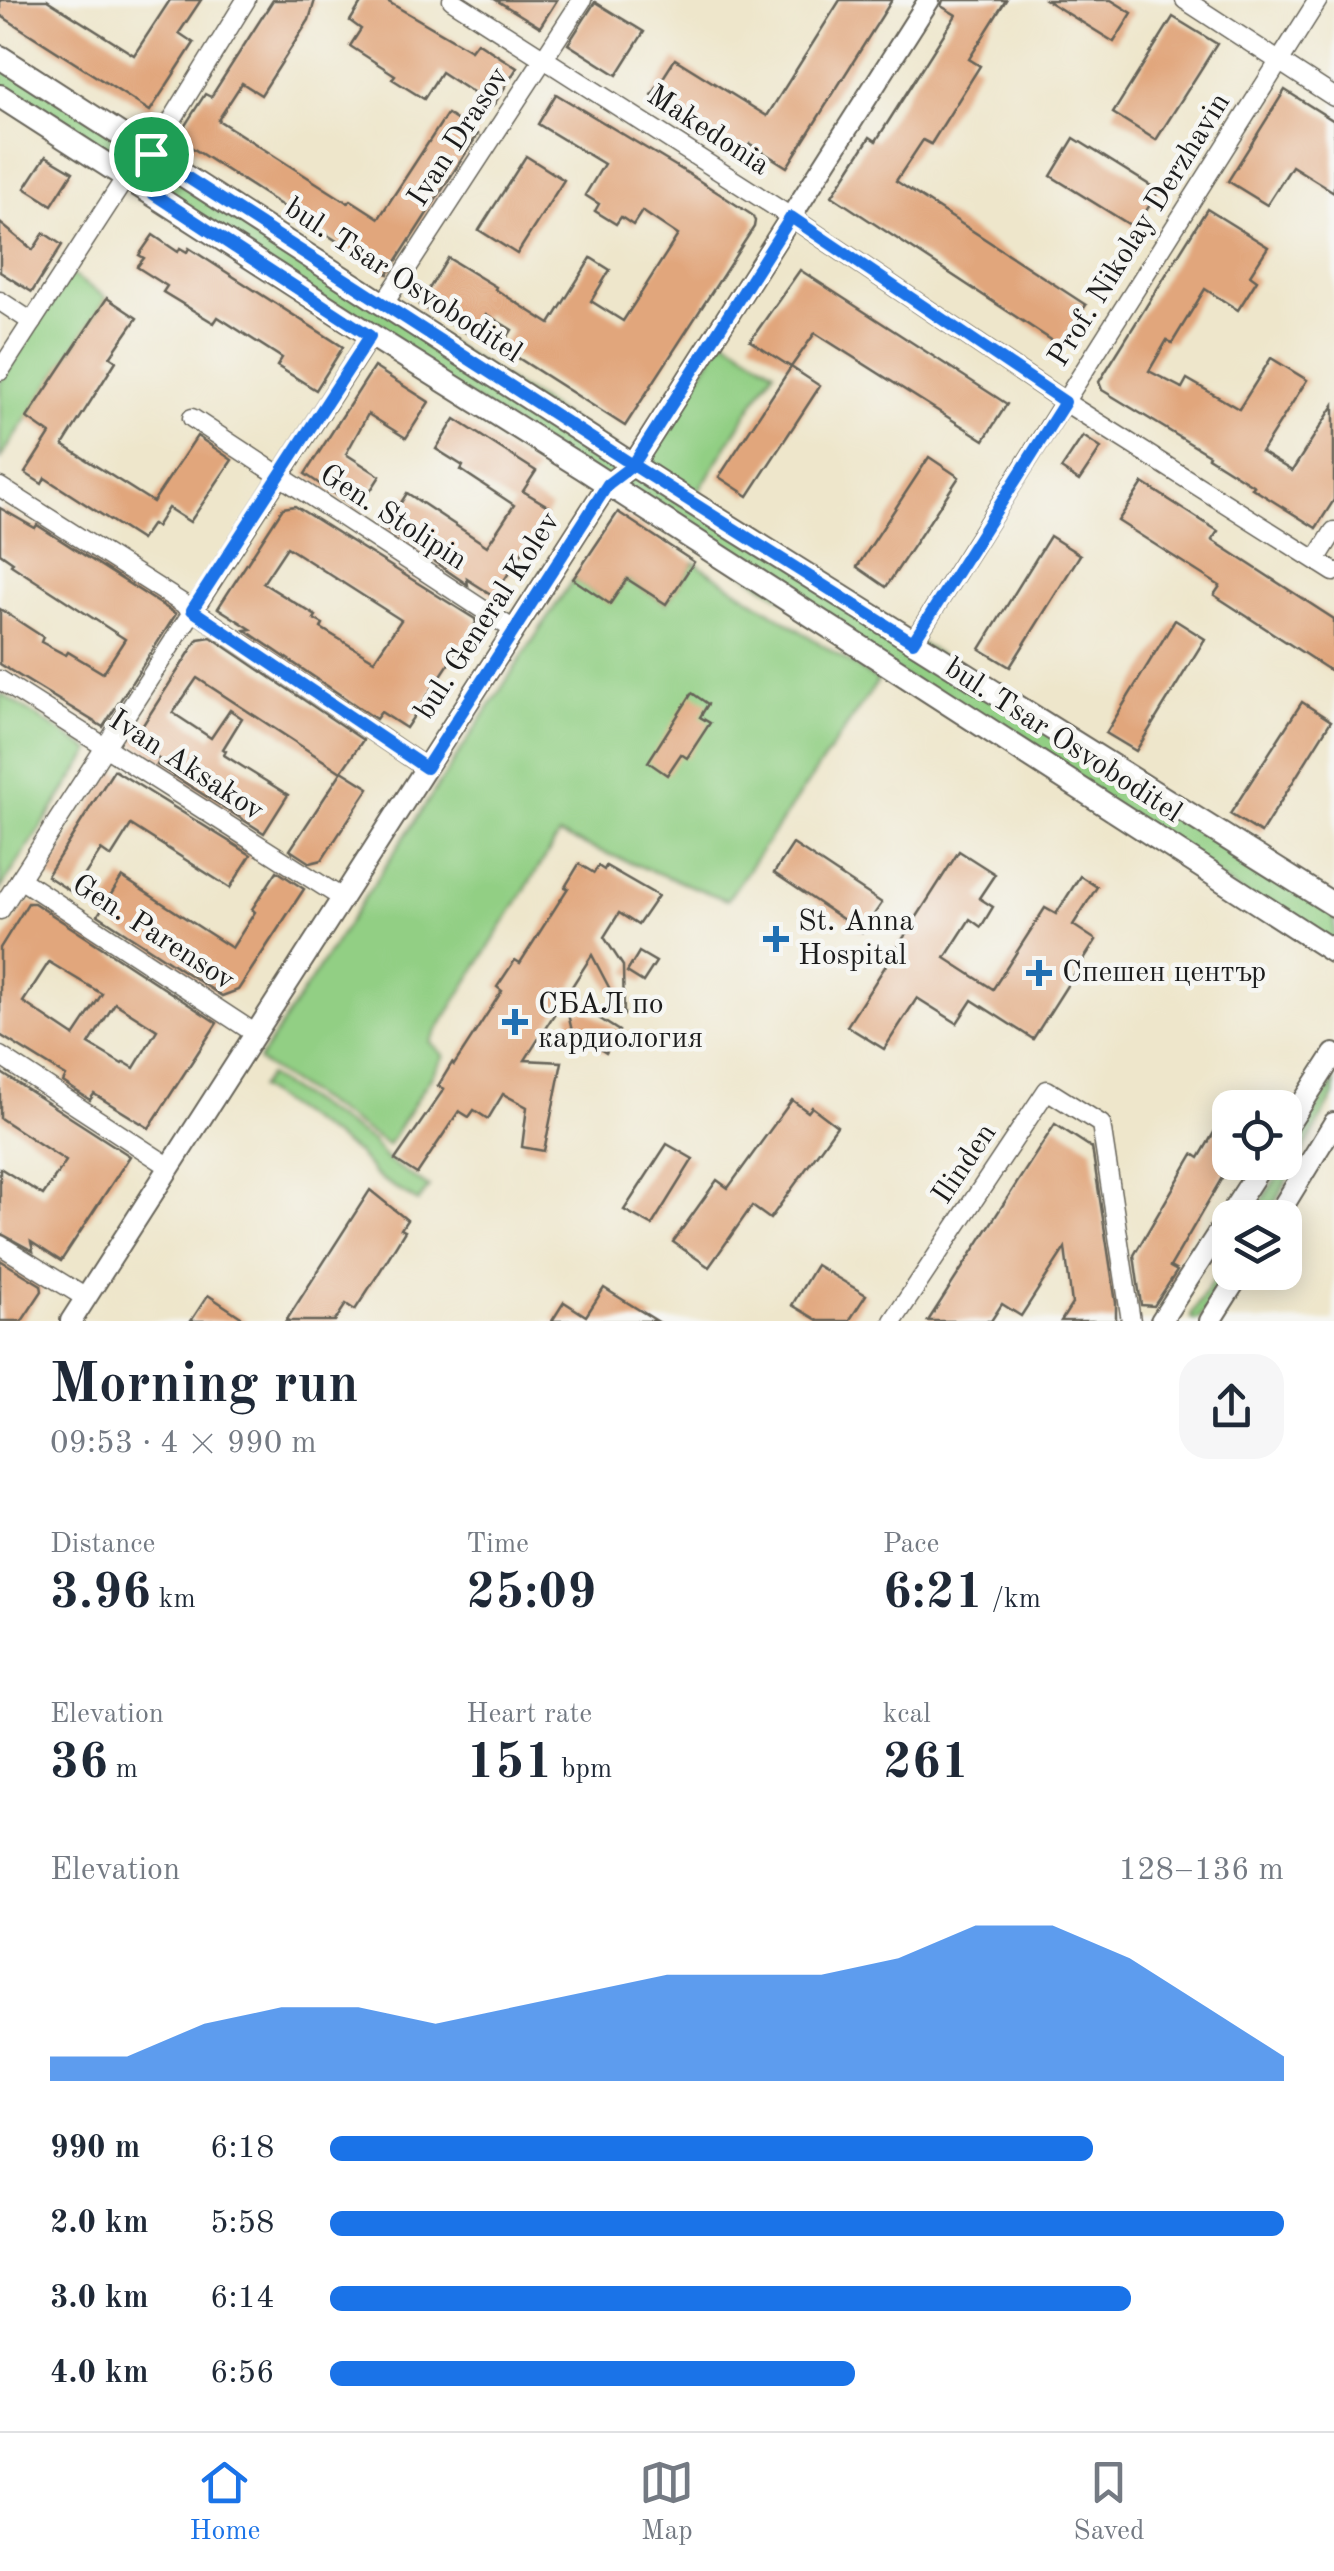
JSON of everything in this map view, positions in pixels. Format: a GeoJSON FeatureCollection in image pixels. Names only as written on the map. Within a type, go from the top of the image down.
{"type":"FeatureCollection","features":[{"type":"Feature","properties":{"kind":"main road","name":"bul. Tsar Osvoboditel"},"geometry":{"type":"LineString","coordinates":[[0,57],[633,465],[1334,905]]}},
{"type":"Feature","properties":{"kind":"main road","name":"bul. Tsar Osvoboditel"},"geometry":{"type":"LineString","coordinates":[[0,96],[1334,952]]}},
{"type":"Feature","properties":{"kind":"main road"},"geometry":{"type":"LineString","coordinates":[[1216,874],[1237,842]]}},
{"type":"Feature","properties":{"kind":"street"},"geometry":{"type":"LineString","coordinates":[[0,371],[126,176],[151,154],[246,0]]}},
{"type":"Feature","properties":{"kind":"street","name":"Makedonia"},"geometry":{"type":"LineString","coordinates":[[452,0],[791,217],[1065,402],[1334,572]]}},
{"type":"Feature","properties":{"kind":"street","name":"Ivan Drasov"},"geometry":{"type":"LineString","coordinates":[[383,305],[582,0]]}},
{"type":"Feature","properties":{"kind":"street","name":"bul. General Kolev"},"geometry":{"type":"LineString","coordinates":[[73,1320],[608,484],[633,465],[929,0]]}},
{"type":"Feature","properties":{"kind":"street"},"geometry":{"type":"LineString","coordinates":[[1184,0],[1334,96]]}},
{"type":"Feature","properties":{"kind":"street","name":"Prof. Nikolay Derzhavin"},"geometry":{"type":"LineString","coordinates":[[913,642],[1318,0]]}},
{"type":"Feature","properties":{"kind":"street"},"geometry":{"type":"LineString","coordinates":[[0,301],[32,322]]}},
{"type":"Feature","properties":{"kind":"street"},"geometry":{"type":"LineString","coordinates":[[0,910],[370,336]]}},
{"type":"Feature","properties":{"kind":"street","name":"Gen. Stolipin"},"geometry":{"type":"LineString","coordinates":[[192,418],[514,630]]}},
{"type":"Feature","properties":{"kind":"street"},"geometry":{"type":"LineString","coordinates":[[0,487],[192,610],[426,768]]}},
{"type":"Feature","properties":{"kind":"street"},"geometry":{"type":"LineString","coordinates":[[1316,560],[1334,531]]}},
{"type":"Feature","properties":{"kind":"street","name":"Ivan Aksakov"},"geometry":{"type":"LineString","coordinates":[[0,680],[342,898]]}},
{"type":"Feature","properties":{"kind":"street","name":"Gen. Parensov"},"geometry":{"type":"LineString","coordinates":[[20,879],[256,1034]]}},
{"type":"Feature","properties":{"kind":"street"},"geometry":{"type":"LineString","coordinates":[[1302,1104],[1334,1054]]}},
{"type":"Feature","properties":{"kind":"street"},"geometry":{"type":"LineString","coordinates":[[0,1056],[170,1167]]}},
{"type":"Feature","properties":{"kind":"street","name":"Ilinden"},"geometry":{"type":"LineString","coordinates":[[893,1321],[1046,1090],[1102,1124],[1131,1321]]}},
{"type":"Feature","properties":{"kind":"street"},"geometry":{"type":"LineString","coordinates":[[1287,1200],[1334,1123]]}},
{"type":"Feature","properties":{"kind":"street"},"geometry":{"type":"LineString","coordinates":[[1161,1321],[1252,1180]]}},
{"type":"Feature","properties":{"kind":"street"},"geometry":{"type":"LineString","coordinates":[[0,1244],[86,1298]]}},
{"type":"Feature","properties":{"kind":"street"},"geometry":{"type":"LineString","coordinates":[[1210,1321],[1230,1290]]}},
{"type":"Feature","properties":{"kind":"green space"},"geometry":{"type":"Polygon","coordinates":[[[0,57],[1334,906],[1334,952],[0,96],[0,57]]]}},
{"type":"Feature","properties":{"kind":"green space"},"geometry":{"type":"Polygon","coordinates":[[[70,274],[107,298],[0,459],[0,382],[70,274]]]}},
{"type":"Feature","properties":{"kind":"green space"},"geometry":{"type":"Polygon","coordinates":[[[724,338],[774,370],[697,494],[645,460],[724,338]]]}},
{"type":"Feature","properties":{"kind":"green space"},"geometry":{"type":"Polygon","coordinates":[[[694,562],[878,681],[727,900],[559,835],[430,1042],[444,1056],[388,1145],[258,1061],[573,579],[610,603],[627,579],[666,604],[694,562]]]}},
{"type":"Feature","properties":{"kind":"green space"},"geometry":{"type":"Polygon","coordinates":[[[0,693],[91,751],[0,890],[0,693]]]}},
{"type":"Feature","properties":{"kind":"green space"},"geometry":{"type":"Polygon","coordinates":[[[268,1076],[372,1141],[388,1161],[429,1187],[418,1202],[375,1175],[357,1153],[259,1088],[268,1076]]]}},
{"type":"Feature","properties":{"kind":"green space"},"geometry":{"type":"Polygon","coordinates":[[[1334,1081],[1334,1095],[1302,1153],[1302,1134],[1334,1081]]]}},
{"type":"Feature","properties":{"kind":"green space"},"geometry":{"type":"Polygon","coordinates":[[[1275,1180],[1287,1180],[1276,1200],[1263,1200],[1275,1180]]]}},
{"type":"Feature","properties":{"kind":"green space"},"geometry":{"type":"Polygon","coordinates":[[[1212,1282],[1212,1290],[1219,1290],[1200,1318],[1191,1318],[1212,1282]]]}},
{"type":"Feature","properties":{"kind":"building"},"geometry":{"type":"Polygon","coordinates":[[[0,0],[47,0],[134,55],[170,0],[201,0],[179,33],[194,43],[150,111],[0,15],[0,0]]]}},
{"type":"Feature","properties":{"kind":"building"},"geometry":{"type":"Polygon","coordinates":[[[273,0],[315,0],[309,20],[261,95],[242,83],[218,120],[348,203],[351,200],[379,218],[447,114],[478,134],[388,274],[177,138],[205,94],[211,97],[273,0]]]}},
{"type":"Feature","properties":{"kind":"building"},"geometry":{"type":"Polygon","coordinates":[[[363,0],[385,0],[471,50],[477,42],[517,68],[493,106],[441,72],[424,99],[350,46],[361,29],[350,21],[363,0]]]}},
{"type":"Feature","properties":{"kind":"building"},"geometry":{"type":"Polygon","coordinates":[[[496,0],[557,0],[540,27],[496,0]]]}},
{"type":"Feature","properties":{"kind":"building"},"geometry":{"type":"Polygon","coordinates":[[[840,0],[892,0],[787,167],[750,144],[744,153],[652,95],[675,59],[767,116],[840,0]]]}},
{"type":"Feature","properties":{"kind":"building"},"geometry":{"type":"Polygon","coordinates":[[[943,0],[1006,0],[969,59],[980,66],[931,144],[923,140],[896,181],[1086,305],[1059,345],[832,196],[870,137],[876,141],[956,15],[941,6],[943,0]]]}},
{"type":"Feature","properties":{"kind":"building"},"geometry":{"type":"Polygon","coordinates":[[[1046,0],[1111,0],[1132,13],[1114,42],[1046,0]]]}},
{"type":"Feature","properties":{"kind":"building"},"geometry":{"type":"Polygon","coordinates":[[[595,2],[644,32],[617,75],[568,44],[595,2]]]}},
{"type":"Feature","properties":{"kind":"building"},"geometry":{"type":"Polygon","coordinates":[[[1173,17],[1217,44],[1156,140],[1113,113],[1173,17]]]}},
{"type":"Feature","properties":{"kind":"building"},"geometry":{"type":"Polygon","coordinates":[[[1285,90],[1334,121],[1334,192],[1292,166],[1267,205],[1228,181],[1285,90]]]}},
{"type":"Feature","properties":{"kind":"building"},"geometry":{"type":"Polygon","coordinates":[[[556,94],[689,174],[752,215],[755,221],[625,426],[501,347],[512,330],[486,314],[475,331],[471,328],[468,334],[419,305],[448,258],[550,324],[591,258],[610,270],[591,301],[623,321],[678,235],[642,211],[633,225],[621,217],[616,224],[595,211],[599,204],[585,195],[604,164],[538,124],[556,94]]]}},
{"type":"Feature","properties":{"kind":"building"},"geometry":{"type":"Polygon","coordinates":[[[1074,138],[1159,191],[1135,228],[1051,176],[1074,138]]]}},
{"type":"Feature","properties":{"kind":"building"},"geometry":{"type":"Polygon","coordinates":[[[46,156],[73,172],[52,205],[25,188],[46,156]]]}},
{"type":"Feature","properties":{"kind":"building"},"geometry":{"type":"Polygon","coordinates":[[[526,156],[564,180],[517,254],[479,230],[526,156]]]}},
{"type":"Feature","properties":{"kind":"building"},"geometry":{"type":"Polygon","coordinates":[[[1207,209],[1268,247],[1250,275],[1257,280],[1238,310],[1205,289],[1172,343],[1167,340],[1149,371],[1182,388],[1187,379],[1239,409],[1271,358],[1307,380],[1261,452],[1292,471],[1334,405],[1334,500],[1316,528],[1252,488],[1209,455],[1102,390],[1099,382],[1207,209]]]}},
{"type":"Feature","properties":{"kind":"building"},"geometry":{"type":"Polygon","coordinates":[[[0,223],[33,250],[44,233],[62,245],[32,292],[0,272],[0,223]]]}},
{"type":"Feature","properties":{"kind":"building"},"geometry":{"type":"Polygon","coordinates":[[[153,235],[178,252],[180,248],[187,252],[189,248],[343,347],[316,390],[277,366],[282,358],[218,317],[214,323],[163,292],[167,286],[137,267],[144,258],[139,255],[153,235]]]}},
{"type":"Feature","properties":{"kind":"building"},"geometry":{"type":"Polygon","coordinates":[[[800,270],[1007,404],[984,440],[815,333],[791,367],[750,341],[800,270]]]}},
{"type":"Feature","properties":{"kind":"building"},"geometry":{"type":"Polygon","coordinates":[[[107,298],[137,318],[110,357],[116,361],[63,445],[153,502],[197,436],[232,460],[190,522],[168,508],[156,527],[152,524],[141,540],[45,478],[42,484],[25,473],[50,434],[27,418],[107,298]]]}},
{"type":"Feature","properties":{"kind":"building"},"geometry":{"type":"Polygon","coordinates":[[[374,367],[429,402],[406,438],[368,414],[346,454],[380,476],[358,510],[305,474],[374,367]]]}},
{"type":"Feature","properties":{"kind":"building"},"geometry":{"type":"Polygon","coordinates":[[[791,367],[820,386],[748,496],[719,477],[791,367]]]}},
{"type":"Feature","properties":{"kind":"building"},"geometry":{"type":"Polygon","coordinates":[[[455,419],[536,471],[523,491],[551,508],[494,596],[467,579],[468,585],[385,528],[407,493],[487,546],[514,505],[436,449],[455,419]]]}},
{"type":"Feature","properties":{"kind":"building"},"geometry":{"type":"Polygon","coordinates":[[[1083,436],[1101,448],[1079,481],[1061,469],[1083,436]]]}},
{"type":"Feature","properties":{"kind":"building"},"geometry":{"type":"Polygon","coordinates":[[[929,457],[959,477],[886,587],[857,567],[929,457]]]}},
{"type":"Feature","properties":{"kind":"building"},"geometry":{"type":"Polygon","coordinates":[[[1143,483],[1218,531],[1212,540],[1334,619],[1334,673],[1214,595],[1220,586],[1118,521],[1143,483]]]}},
{"type":"Feature","properties":{"kind":"building"},"geometry":{"type":"Polygon","coordinates":[[[295,506],[475,619],[406,728],[381,712],[376,719],[218,608],[283,508],[295,506]],[[287,547],[263,583],[316,616],[314,619],[323,624],[321,628],[374,660],[401,620],[287,547]]]}},
{"type":"Feature","properties":{"kind":"building"},"geometry":{"type":"Polygon","coordinates":[[[0,508],[35,528],[37,525],[176,614],[103,727],[0,664],[0,609],[43,637],[41,642],[66,655],[68,652],[103,673],[125,639],[11,565],[13,562],[0,553],[0,508]]]}},
{"type":"Feature","properties":{"kind":"building"},"geometry":{"type":"Polygon","coordinates":[[[618,512],[694,562],[666,604],[627,579],[610,604],[573,579],[618,512]]]}},
{"type":"Feature","properties":{"kind":"building"},"geometry":{"type":"Polygon","coordinates":[[[1050,536],[1080,555],[1010,667],[980,649],[1050,536]]]}},
{"type":"Feature","properties":{"kind":"building"},"geometry":{"type":"Polygon","coordinates":[[[1175,620],[1205,639],[1136,751],[1106,733],[1175,620]]]}},
{"type":"Feature","properties":{"kind":"building"},"geometry":{"type":"Polygon","coordinates":[[[211,637],[363,740],[341,772],[197,678],[173,713],[211,738],[230,710],[242,718],[223,749],[224,755],[288,795],[264,833],[157,765],[160,760],[132,742],[198,639],[211,637]]]}},
{"type":"Feature","properties":{"kind":"building"},"geometry":{"type":"Polygon","coordinates":[[[692,693],[708,704],[700,717],[710,723],[687,758],[681,754],[667,775],[648,762],[692,693]]]}},
{"type":"Feature","properties":{"kind":"building"},"geometry":{"type":"Polygon","coordinates":[[[1302,702],[1331,721],[1261,833],[1230,814],[1302,702]]]}},
{"type":"Feature","properties":{"kind":"building"},"geometry":{"type":"Polygon","coordinates":[[[114,770],[251,855],[230,888],[131,825],[111,857],[101,850],[73,893],[47,876],[114,770]]]}},
{"type":"Feature","properties":{"kind":"building"},"geometry":{"type":"Polygon","coordinates":[[[342,771],[369,788],[322,860],[310,863],[290,850],[342,771]]]}},
{"type":"Feature","properties":{"kind":"building"},"geometry":{"type":"Polygon","coordinates":[[[793,844],[882,903],[862,932],[774,873],[793,844]]]}},
{"type":"Feature","properties":{"kind":"building"},"geometry":{"type":"Polygon","coordinates":[[[959,851],[995,874],[979,898],[993,907],[981,927],[970,919],[945,958],[993,989],[1045,908],[1056,914],[1080,876],[1097,887],[1073,925],[1096,940],[1033,1039],[972,1000],[957,1023],[917,998],[884,1049],[847,1026],[959,851]]]}},
{"type":"Feature","properties":{"kind":"building","name":"СБАЛ по кардиология"},"geometry":{"type":"Polygon","coordinates":[[[579,864],[594,873],[598,866],[604,870],[606,866],[658,896],[638,925],[619,913],[604,937],[623,966],[624,1016],[592,955],[525,1060],[562,1062],[544,1151],[522,1147],[527,1107],[503,1094],[488,1119],[474,1110],[469,1117],[459,1111],[417,1174],[395,1160],[444,1089],[438,1086],[452,1063],[502,991],[497,987],[515,960],[520,963],[579,864]]]}},
{"type":"Feature","properties":{"kind":"building"},"geometry":{"type":"Polygon","coordinates":[[[277,871],[304,889],[238,990],[222,996],[98,915],[122,877],[232,948],[277,871]]]}},
{"type":"Feature","properties":{"kind":"building"},"geometry":{"type":"Polygon","coordinates":[[[28,903],[34,903],[217,1023],[149,1128],[94,1094],[90,1100],[63,1082],[66,1076],[0,1035],[0,948],[28,903]],[[49,962],[23,1002],[74,1036],[102,994],[49,962]],[[115,1003],[89,1044],[134,1068],[157,1030],[115,1003]]]}},
{"type":"Feature","properties":{"kind":"building"},"geometry":{"type":"Polygon","coordinates":[[[639,952],[656,962],[643,982],[627,972],[639,952]]]}},
{"type":"Feature","properties":{"kind":"building"},"geometry":{"type":"Polygon","coordinates":[[[586,1010],[619,1031],[606,1053],[572,1031],[568,1014],[586,1010]]]}},
{"type":"Feature","properties":{"kind":"building"},"geometry":{"type":"Polygon","coordinates":[[[0,1072],[130,1156],[61,1261],[31,1242],[33,1251],[0,1233],[0,1168],[43,1195],[66,1161],[0,1118],[0,1072]]]}},
{"type":"Feature","properties":{"kind":"building"},"geometry":{"type":"Polygon","coordinates":[[[792,1100],[808,1112],[812,1107],[837,1126],[770,1219],[752,1206],[709,1267],[673,1242],[717,1180],[728,1188],[792,1100]]]}},
{"type":"Feature","properties":{"kind":"building"},"geometry":{"type":"Polygon","coordinates":[[[1055,1124],[1092,1148],[1116,1321],[1061,1321],[1072,1304],[1065,1248],[1021,1316],[1002,1304],[991,1321],[928,1321],[1055,1124]]]}},
{"type":"Feature","properties":{"kind":"building"},"geometry":{"type":"Polygon","coordinates":[[[1212,1136],[1212,1180],[1221,1180],[1170,1267],[1177,1271],[1154,1306],[1141,1305],[1134,1255],[1193,1154],[1199,1158],[1212,1136]]]}},
{"type":"Feature","properties":{"kind":"building"},"geometry":{"type":"Polygon","coordinates":[[[667,1144],[693,1159],[652,1225],[624,1210],[667,1144]]]}},
{"type":"Feature","properties":{"kind":"building"},"geometry":{"type":"Polygon","coordinates":[[[370,1190],[407,1220],[401,1229],[405,1231],[377,1276],[355,1310],[346,1304],[335,1321],[286,1321],[370,1190]]]}},
{"type":"Feature","properties":{"kind":"building"},"geometry":{"type":"Polygon","coordinates":[[[0,1260],[41,1285],[42,1291],[22,1321],[0,1321],[0,1260]]]}},
{"type":"Feature","properties":{"kind":"building"},"geometry":{"type":"Polygon","coordinates":[[[816,1265],[866,1295],[849,1321],[819,1321],[792,1305],[816,1265]]]}},
{"type":"Feature","properties":{"kind":"building"},"geometry":{"type":"Polygon","coordinates":[[[604,1288],[657,1321],[552,1321],[564,1302],[586,1316],[604,1288]]]}},
{"type":"Feature","properties":{"kind":"building"},"geometry":{"type":"Polygon","coordinates":[[[208,1295],[247,1321],[191,1321],[208,1295]]]}},
{"type":"Feature","properties":{"kind":"place","name":"St. Anna Hospital"},"geometry":{"type":"Point","coordinates":[776,939]}},
{"type":"Feature","properties":{"kind":"place","name":"Спешен център"},"geometry":{"type":"Point","coordinates":[1039,973]}},
{"type":"Feature","properties":{"kind":"place","name":"СБАЛ по кардиология"},"geometry":{"type":"Point","coordinates":[515,1022]}},
{"type":"Feature","properties":{"kind":"route"},"geometry":{"type":"LineString","coordinates":[[151,154],[126,176],[370,336],[192,610],[426,768],[608,484],[633,465],[791,217],[1065,402],[913,642],[673,491],[633,465],[383,305],[151,154]]}}]}
